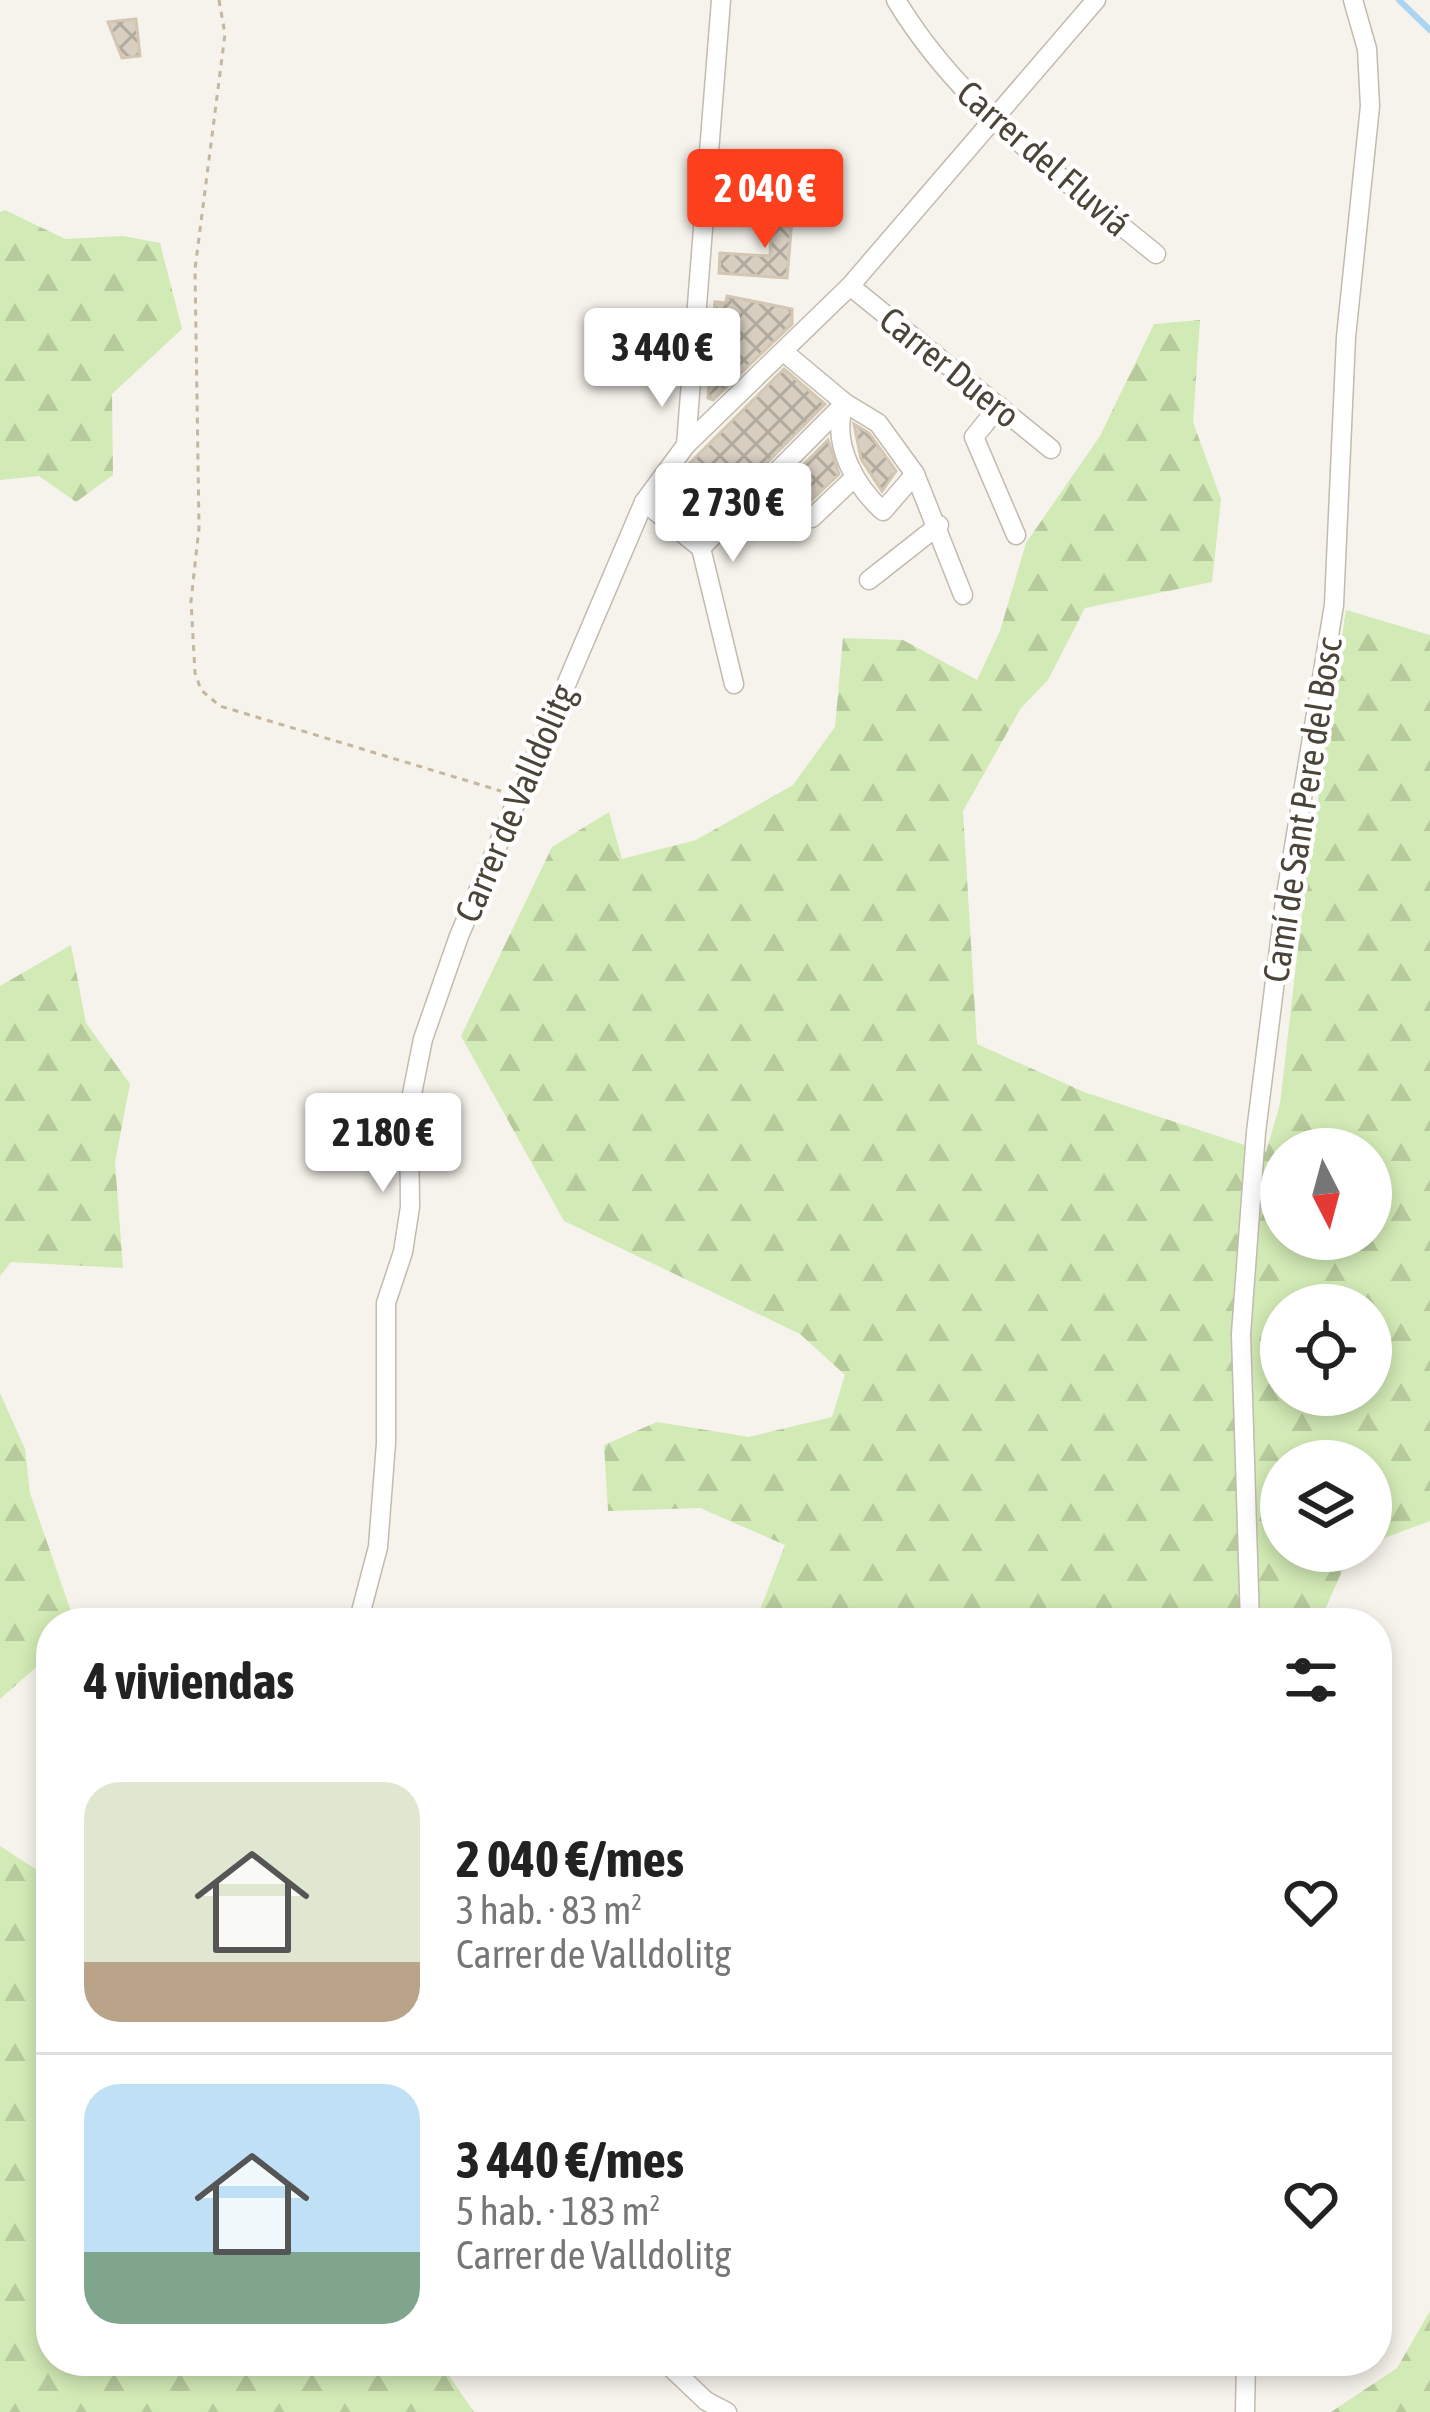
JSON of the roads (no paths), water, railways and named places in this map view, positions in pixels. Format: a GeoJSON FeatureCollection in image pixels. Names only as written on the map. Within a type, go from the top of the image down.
{"type":"FeatureCollection","features":[{"type":"Feature","properties":{"kind":"street"},"geometry":{"type":"LineString","coordinates":[[686,445],[721,0]]}},
{"type":"Feature","properties":{"kind":"street","name":"Carrer del Fluviá"},"geometry":{"type":"LineString","coordinates":[[896,0],[950,78],[991,120],[1156,254]]}},
{"type":"Feature","properties":{"kind":"street","name":"Carrer de Valldolitg"},"geometry":{"type":"LineString","coordinates":[[362,1608],[378,1547],[386,1303],[403,1252],[410,1207],[409,1109],[423,1039],[459,936],[644,502],[686,445],[850,286],[1096,0]]}},
{"type":"Feature","properties":{"kind":"street","name":"Camí de Sant Pere del Bosc"},"geometry":{"type":"LineString","coordinates":[[1250,1608],[1241,1334],[1256,1132],[1282,924],[1334,605],[1346,337],[1370,106],[1367,50],[1353,0]]}},
{"type":"Feature","properties":{"kind":"street","name":"Carrer Duero"},"geometry":{"type":"LineString","coordinates":[[850,286],[1051,449]]}},
{"type":"Feature","properties":{"kind":"street"},"geometry":{"type":"LineString","coordinates":[[784,352],[845,403],[878,423],[915,474],[939,525],[963,596]]}},
{"type":"Feature","properties":{"kind":"street"},"geometry":{"type":"LineString","coordinates":[[845,403],[838,424],[854,478],[883,512],[915,474]]}},
{"type":"Feature","properties":{"kind":"street"},"geometry":{"type":"LineString","coordinates":[[701,548],[845,403]]}},
{"type":"Feature","properties":{"kind":"street"},"geometry":{"type":"LineString","coordinates":[[999,406],[974,437],[1016,535]]}},
{"type":"Feature","properties":{"kind":"street"},"geometry":{"type":"LineString","coordinates":[[812,518],[854,478]]}},
{"type":"Feature","properties":{"kind":"street"},"geometry":{"type":"LineString","coordinates":[[644,502],[701,548],[734,684]]}},
{"type":"Feature","properties":{"kind":"street"},"geometry":{"type":"LineString","coordinates":[[869,580],[939,525]]}},
{"type":"Feature","properties":{"kind":"street"},"geometry":{"type":"LineString","coordinates":[[680,2376],[706,2401],[727,2412]]}},
{"type":"Feature","properties":{"kind":"street"},"geometry":{"type":"LineString","coordinates":[[1245,2412],[1246,2376]]}},
{"type":"Feature","properties":{"kind":"waterway"},"geometry":{"type":"LineString","coordinates":[[1399,0],[1430,30]]}}]}
